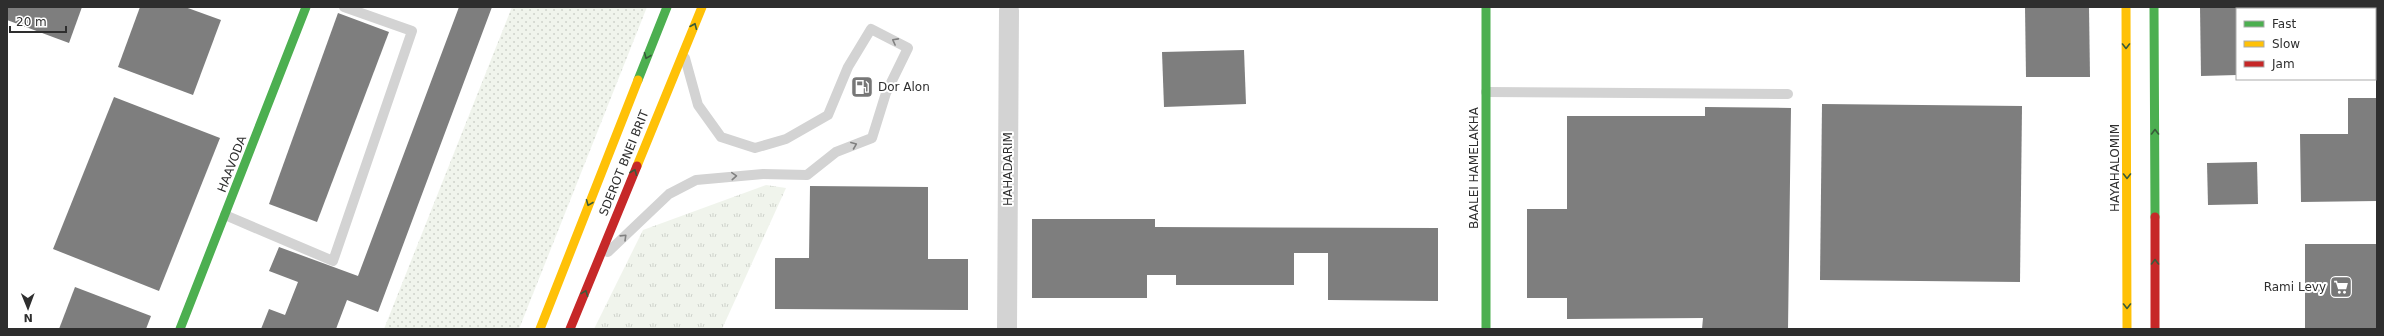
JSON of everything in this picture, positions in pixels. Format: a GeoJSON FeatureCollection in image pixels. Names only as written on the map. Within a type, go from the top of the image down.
{"type":"FeatureCollection","features":[{"type":"Feature","properties":{"kind":"street","name":"HAAVODA"},"geometry":{"type":"LineString","coordinates":[[180,329],[306,7]]}},
{"type":"Feature","properties":{"kind":"street","name":"SDEROT BNEI BRIT"},"geometry":{"type":"LineString","coordinates":[[540,329],[667,7]]}},
{"type":"Feature","properties":{"kind":"street","name":"SDEROT BNEI BRIT"},"geometry":{"type":"LineString","coordinates":[[570,329],[702,7]]}},
{"type":"Feature","properties":{"kind":"street","name":"BAALEI HAMELAKHA"},"geometry":{"type":"LineString","coordinates":[[1485,7],[1486,329]]}},
{"type":"Feature","properties":{"kind":"street","name":"HAYAHALOMIM"},"geometry":{"type":"LineString","coordinates":[[2126,7],[2127,329]]}},
{"type":"Feature","properties":{"kind":"street"},"geometry":{"type":"LineString","coordinates":[[2154,7],[2155,329]]}},
{"type":"Feature","properties":{"kind":"street","name":"HAHADARIM"},"geometry":{"type":"LineString","coordinates":[[1007,329],[1009,10]]}},
{"type":"Feature","properties":{"kind":"lane"},"geometry":{"type":"LineString","coordinates":[[225,215],[333,261],[412,31],[344,7]]}},
{"type":"Feature","properties":{"kind":"lane"},"geometry":{"type":"LineString","coordinates":[[596,264],[669,194],[696,180],[763,174],[807,175],[836,152],[872,138],[886,93],[908,48],[871,29],[848,66],[828,115],[786,139],[755,148],[721,137],[698,105],[683,52]]}},
{"type":"Feature","properties":{"kind":"lane"},"geometry":{"type":"LineString","coordinates":[[1486,92],[1788,94]]}},
{"type":"Feature","properties":{"kind":"green space"},"geometry":{"type":"Polygon","coordinates":[[[512,7],[647,7],[519,329],[384,329],[512,7]]]}},
{"type":"Feature","properties":{"kind":"green space"},"geometry":{"type":"Polygon","coordinates":[[[766,185],[786,188],[722,329],[594,329],[643,230],[766,185]]]}},
{"type":"Feature","properties":{"kind":"building"},"geometry":{"type":"Polygon","coordinates":[[[7,7],[82,7],[69,43],[7,20],[7,7]]]}},
{"type":"Feature","properties":{"kind":"building"},"geometry":{"type":"Polygon","coordinates":[[[140,7],[185,7],[221,20],[193,95],[118,67],[140,7]]]}},
{"type":"Feature","properties":{"kind":"building"},"geometry":{"type":"Polygon","coordinates":[[[459,7],[492,7],[378,312],[347,300],[336,329],[261,329],[269,309],[285,315],[298,282],[269,271],[279,247],[358,276],[459,7]]]}},
{"type":"Feature","properties":{"kind":"building"},"geometry":{"type":"Polygon","coordinates":[[[2025,7],[2089,7],[2090,77],[2026,77],[2025,7]]]}},
{"type":"Feature","properties":{"kind":"building"},"geometry":{"type":"Polygon","coordinates":[[[2200,7],[2237,7],[2236,75],[2201,76],[2200,7]]]}},
{"type":"Feature","properties":{"kind":"building"},"geometry":{"type":"Polygon","coordinates":[[[338,13],[389,32],[317,222],[269,204],[338,13]]]}},
{"type":"Feature","properties":{"kind":"building"},"geometry":{"type":"Polygon","coordinates":[[[1244,50],[1246,104],[1164,107],[1162,52],[1244,50]]]}},
{"type":"Feature","properties":{"kind":"building"},"geometry":{"type":"Polygon","coordinates":[[[114,97],[220,138],[159,291],[53,249],[114,97]]]}},
{"type":"Feature","properties":{"kind":"building"},"geometry":{"type":"Polygon","coordinates":[[[2348,98],[2377,98],[2377,201],[2301,202],[2300,134],[2348,134],[2348,98]]]}},
{"type":"Feature","properties":{"kind":"building"},"geometry":{"type":"Polygon","coordinates":[[[1822,104],[2022,106],[2020,282],[1820,280],[1822,104]]]}},
{"type":"Feature","properties":{"kind":"building"},"geometry":{"type":"Polygon","coordinates":[[[1705,107],[1791,108],[1788,329],[1702,329],[1703,318],[1567,319],[1567,298],[1527,298],[1527,209],[1567,209],[1567,116],[1705,116],[1705,107]]]}},
{"type":"Feature","properties":{"kind":"building"},"geometry":{"type":"Polygon","coordinates":[[[2257,162],[2258,204],[2208,205],[2207,163],[2257,162]]]}},
{"type":"Feature","properties":{"kind":"building"},"geometry":{"type":"Polygon","coordinates":[[[810,186],[928,187],[928,259],[968,259],[968,310],[775,309],[775,258],[809,258],[810,186]]]}},
{"type":"Feature","properties":{"kind":"building"},"geometry":{"type":"Polygon","coordinates":[[[1032,219],[1155,219],[1155,227],[1438,228],[1438,301],[1328,300],[1328,253],[1294,253],[1294,285],[1176,285],[1176,275],[1147,275],[1147,298],[1032,298],[1032,219]]]}},
{"type":"Feature","properties":{"kind":"building","name":"Rami Levy"},"geometry":{"type":"Polygon","coordinates":[[[2305,244],[2377,244],[2377,329],[2305,329],[2305,244]]]}},
{"type":"Feature","properties":{"kind":"building"},"geometry":{"type":"Polygon","coordinates":[[[75,287],[151,316],[146,329],[59,329],[75,287]]]}},
{"type":"Feature","properties":{"kind":"traffic: fast"},"geometry":{"type":"LineString","coordinates":[[180,329],[306,7]]}},
{"type":"Feature","properties":{"kind":"traffic: fast"},"geometry":{"type":"LineString","coordinates":[[638,80],[667,7]]}},
{"type":"Feature","properties":{"kind":"traffic: fast"},"geometry":{"type":"LineString","coordinates":[[1486,7],[1486,329]]}},
{"type":"Feature","properties":{"kind":"traffic: fast"},"geometry":{"type":"LineString","coordinates":[[2154,7],[2155,217]]}},
{"type":"Feature","properties":{"kind":"traffic: slow"},"geometry":{"type":"LineString","coordinates":[[637,166],[702,7]]}},
{"type":"Feature","properties":{"kind":"traffic: slow"},"geometry":{"type":"LineString","coordinates":[[2126,7],[2127,329]]}},
{"type":"Feature","properties":{"kind":"traffic: slow"},"geometry":{"type":"LineString","coordinates":[[540,329],[638,80]]}},
{"type":"Feature","properties":{"kind":"traffic: jam"},"geometry":{"type":"LineString","coordinates":[[570,329],[637,166]]}},
{"type":"Feature","properties":{"kind":"traffic: jam"},"geometry":{"type":"LineString","coordinates":[[2155,217],[2155,329]]}},
{"type":"Feature","properties":{"kind":"place","name":"Dor Alon"},"geometry":{"type":"Point","coordinates":[862,87]}},
{"type":"Feature","properties":{"kind":"place","name":"Rami Levy"},"geometry":{"type":"Point","coordinates":[2341,287]}}]}
